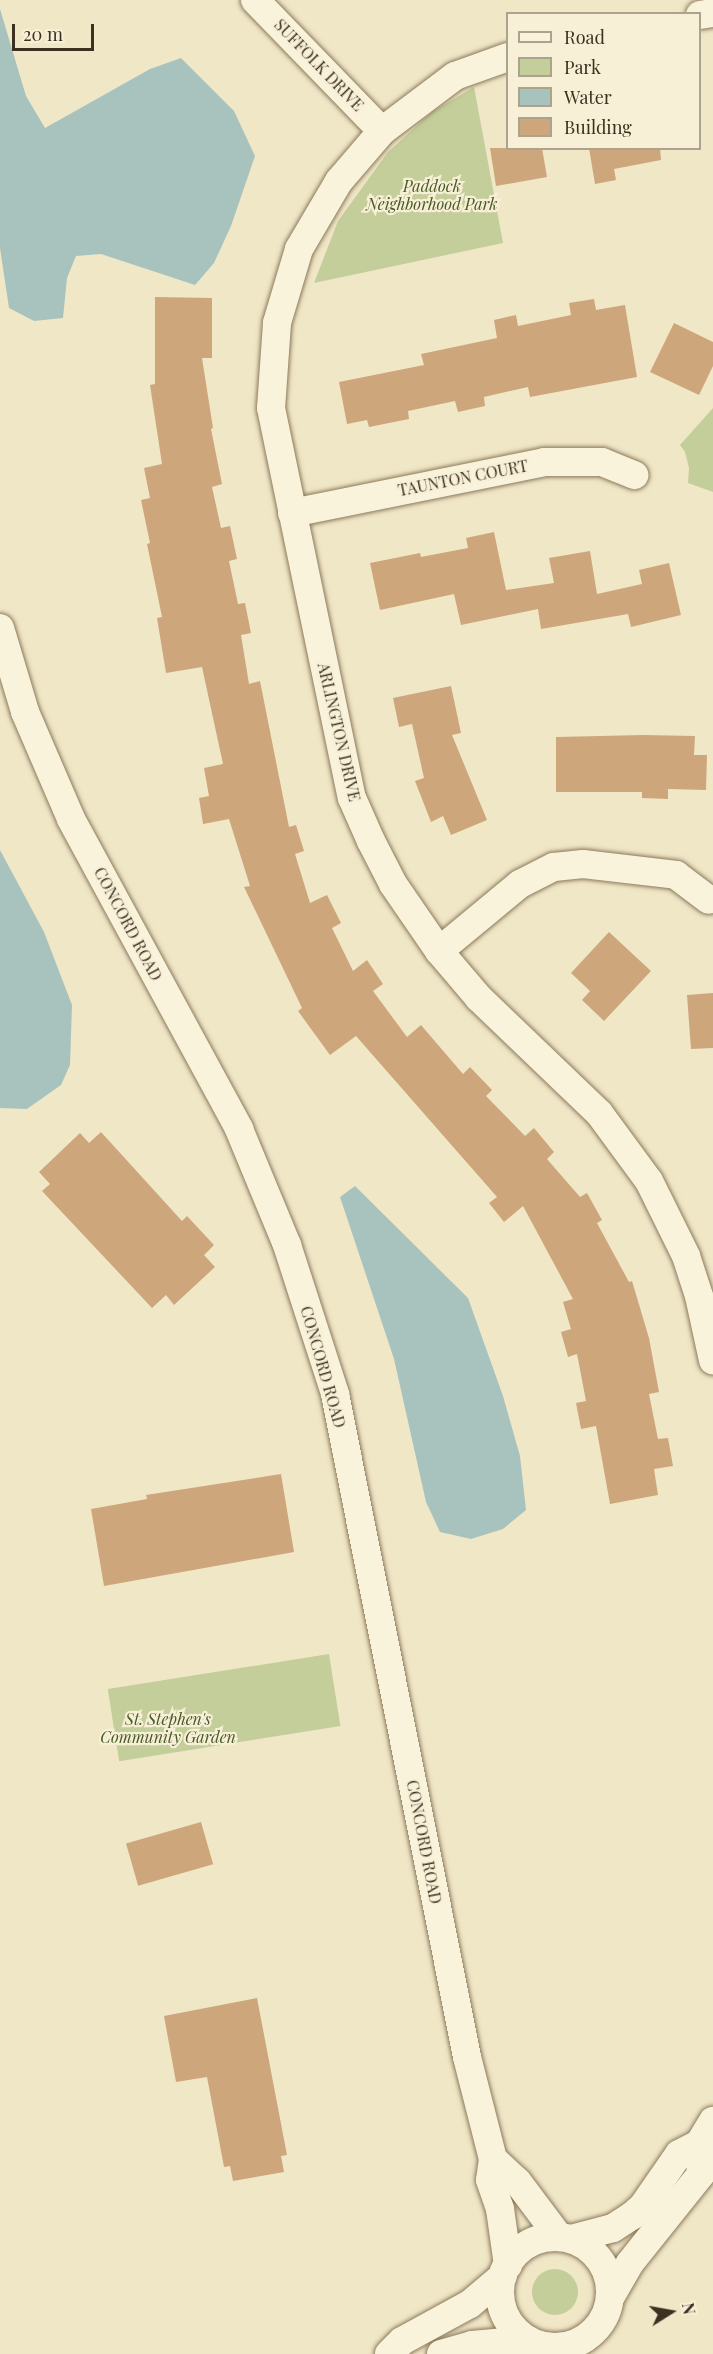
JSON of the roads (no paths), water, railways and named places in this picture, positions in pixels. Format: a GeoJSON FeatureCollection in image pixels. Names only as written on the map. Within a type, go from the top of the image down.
{"type":"FeatureCollection","features":[{"type":"Feature","properties":{"kind":"street","name":"SUFFOLK DRIVE"},"geometry":{"type":"LineString","coordinates":[[255,0],[382,131]]}},
{"type":"Feature","properties":{"kind":"street","name":"ARLINGTON DRIVE"},"geometry":{"type":"LineString","coordinates":[[506,57],[455,76],[382,131],[339,181],[299,249],[277,323],[271,408],[352,798],[393,884],[438,951],[479,998],[599,1113],[631,1155],[669,1218],[686,1256],[699,1296],[713,1360]]}},
{"type":"Feature","properties":{"kind":"street","name":"TAUNTON COURT"},"geometry":{"type":"LineString","coordinates":[[292,513],[544,462],[602,462],[634,475]]}},
{"type":"Feature","properties":{"kind":"street","name":"CONCORD ROAD"},"geometry":{"type":"LineString","coordinates":[[0,628],[25,712],[71,819],[238,1129],[286,1245],[335,1394],[467,2057],[493,2159],[490,2180],[500,2209],[505,2270]]}},
{"type":"Feature","properties":{"kind":"street"},"geometry":{"type":"LineString","coordinates":[[438,951],[520,884],[555,867],[583,864],[676,875],[709,900]]}},
{"type":"Feature","properties":{"kind":"street"},"geometry":{"type":"LineString","coordinates":[[389,2354],[402,2341],[470,2304],[505,2270],[524,2247],[547,2238],[565,2238],[613,2228],[633,2215],[644,2206],[679,2154],[706,2133]]}},
{"type":"Feature","properties":{"kind":"street"},"geometry":{"type":"LineString","coordinates":[[505,2270],[501,2294],[504,2313],[510,2323],[528,2340],[540,2345],[564,2347],[587,2338],[603,2319],[610,2296],[630,2263],[701,2174],[706,2133]]}},
{"type":"Feature","properties":{"kind":"street"},"geometry":{"type":"LineString","coordinates":[[493,2159],[517,2181],[565,2238],[583,2244],[600,2261],[606,2272],[610,2296]]}},
{"type":"Feature","properties":{"kind":"street"},"geometry":{"type":"LineString","coordinates":[[441,2354],[472,2344],[528,2340]]}},
{"type":"Feature","properties":{"kind":"water"},"geometry":{"type":"Polygon","coordinates":[[[0,9],[26,96],[45,128],[150,69],[181,58],[234,111],[255,156],[231,226],[214,263],[195,285],[101,254],[76,256],[67,278],[63,318],[34,321],[9,308],[0,248],[0,9]]]}},
{"type":"Feature","properties":{"kind":"water"},"geometry":{"type":"Polygon","coordinates":[[[0,850],[44,932],[72,1005],[70,1065],[61,1085],[27,1109],[0,1108],[0,850]]]}},
{"type":"Feature","properties":{"kind":"water"},"geometry":{"type":"Polygon","coordinates":[[[355,1186],[468,1298],[503,1396],[520,1456],[526,1510],[503,1529],[471,1539],[440,1532],[426,1502],[394,1359],[340,1197],[355,1186]]]}},
{"type":"Feature","properties":{"kind":"park label","name":"Paddock Neighborhood Park"},"geometry":{"type":"Point","coordinates":[432,195]}},
{"type":"Feature","properties":{"kind":"park label","name":"St. Stephen's Community Garden"},"geometry":{"type":"Point","coordinates":[168,1728]}}]}
